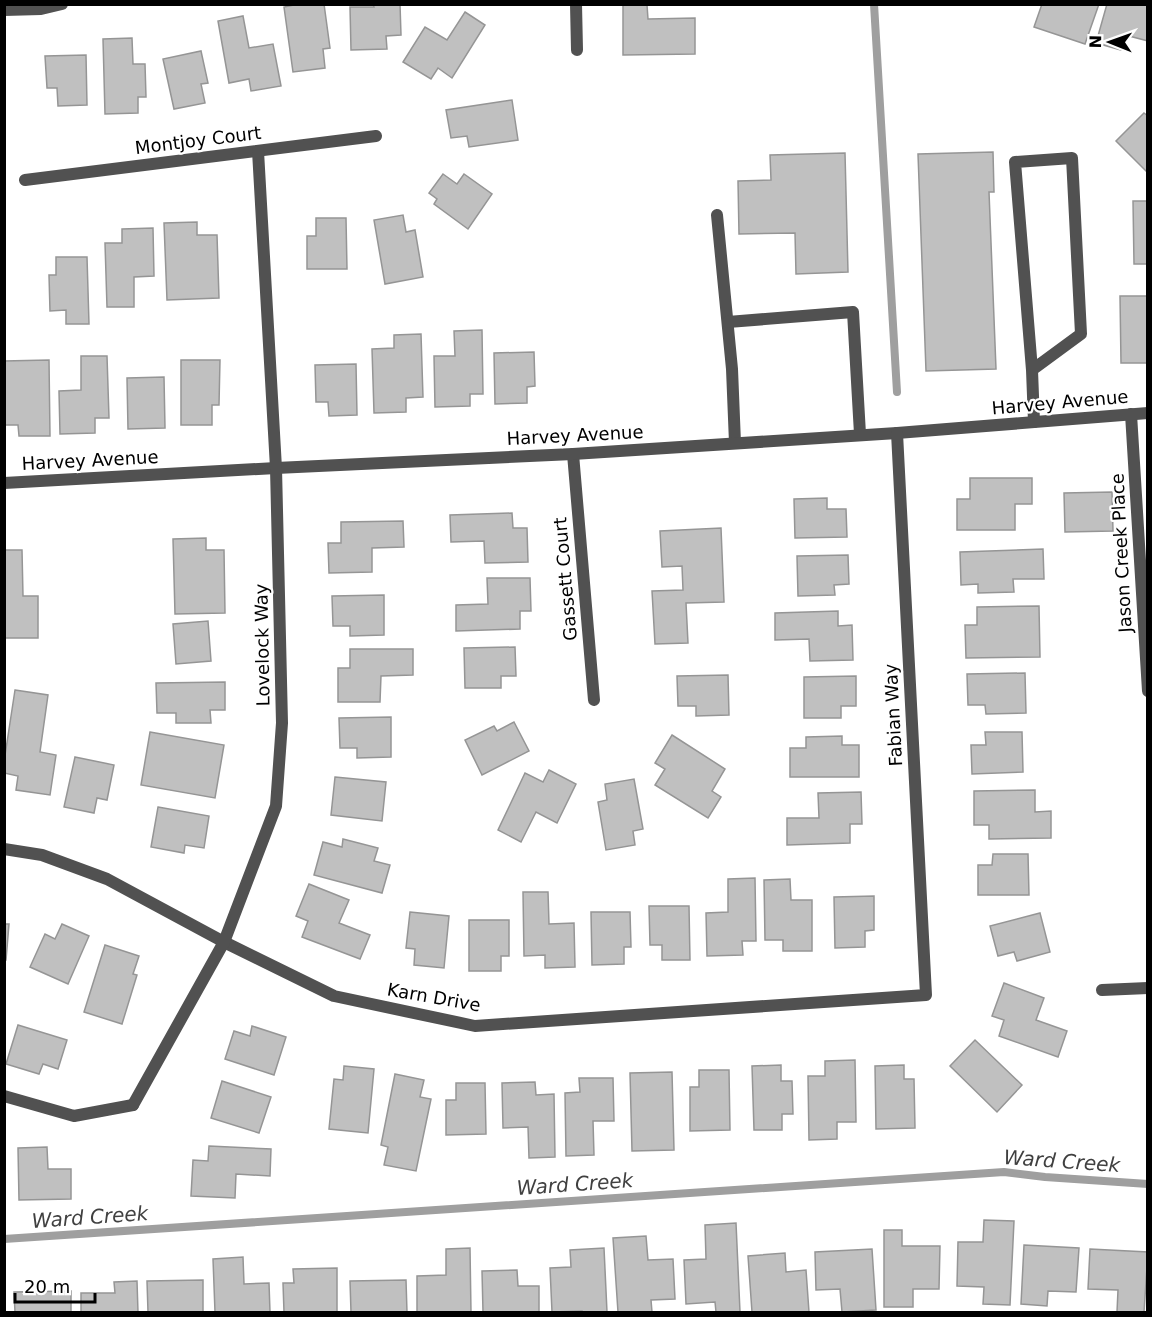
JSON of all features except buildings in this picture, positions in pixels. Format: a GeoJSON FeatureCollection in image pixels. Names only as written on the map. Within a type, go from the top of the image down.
{"type":"FeatureCollection","features":[{"type":"Feature","properties":{"kind":"street"},"geometry":{"type":"LineString","coordinates":[[4,10],[41,9],[62,4]]}},
{"type":"Feature","properties":{"kind":"street"},"geometry":{"type":"LineString","coordinates":[[576,4],[577,50]]}},
{"type":"Feature","properties":{"kind":"street","name":"Montjoy Court"},"geometry":{"type":"LineString","coordinates":[[25,180],[376,136]]}},
{"type":"Feature","properties":{"kind":"street","name":"Lovelock Way"},"geometry":{"type":"LineString","coordinates":[[4,1096],[74,1116],[133,1105],[224,942],[276,806],[282,723],[276,468],[258,151]]}},
{"type":"Feature","properties":{"kind":"street"},"geometry":{"type":"LineString","coordinates":[[1032,370],[1081,334],[1072,158],[1015,162],[1034,422]]}},
{"type":"Feature","properties":{"kind":"street"},"geometry":{"type":"LineString","coordinates":[[717,215],[732,369],[735,443]]}},
{"type":"Feature","properties":{"kind":"street"},"geometry":{"type":"LineString","coordinates":[[728,322],[853,312],[860,435]]}},
{"type":"Feature","properties":{"kind":"street","name":"Harvey Avenue"},"geometry":{"type":"LineString","coordinates":[[4,483],[573,454],[897,433],[1148,413]]}},
{"type":"Feature","properties":{"kind":"street","name":"Jason Creek Place"},"geometry":{"type":"LineString","coordinates":[[1131,414],[1148,691]]}},
{"type":"Feature","properties":{"kind":"street","name":"Fabian Way"},"geometry":{"type":"LineString","coordinates":[[897,433],[926,995]]}},
{"type":"Feature","properties":{"kind":"street","name":"Gassett Court"},"geometry":{"type":"LineString","coordinates":[[573,454],[594,700]]}},
{"type":"Feature","properties":{"kind":"street","name":"Karn Drive"},"geometry":{"type":"LineString","coordinates":[[4,849],[42,855],[107,879],[224,942],[334,996],[475,1026],[926,995]]}},
{"type":"Feature","properties":{"kind":"street"},"geometry":{"type":"LineString","coordinates":[[1102,990],[1148,988]]}},
{"type":"Feature","properties":{"kind":"waterway"},"geometry":{"type":"LineString","coordinates":[[874,4],[897,392]]}},
{"type":"Feature","properties":{"kind":"waterway","name":"Ward Creek"},"geometry":{"type":"LineString","coordinates":[[4,1239],[1004,1172],[1148,1184]]}}]}
